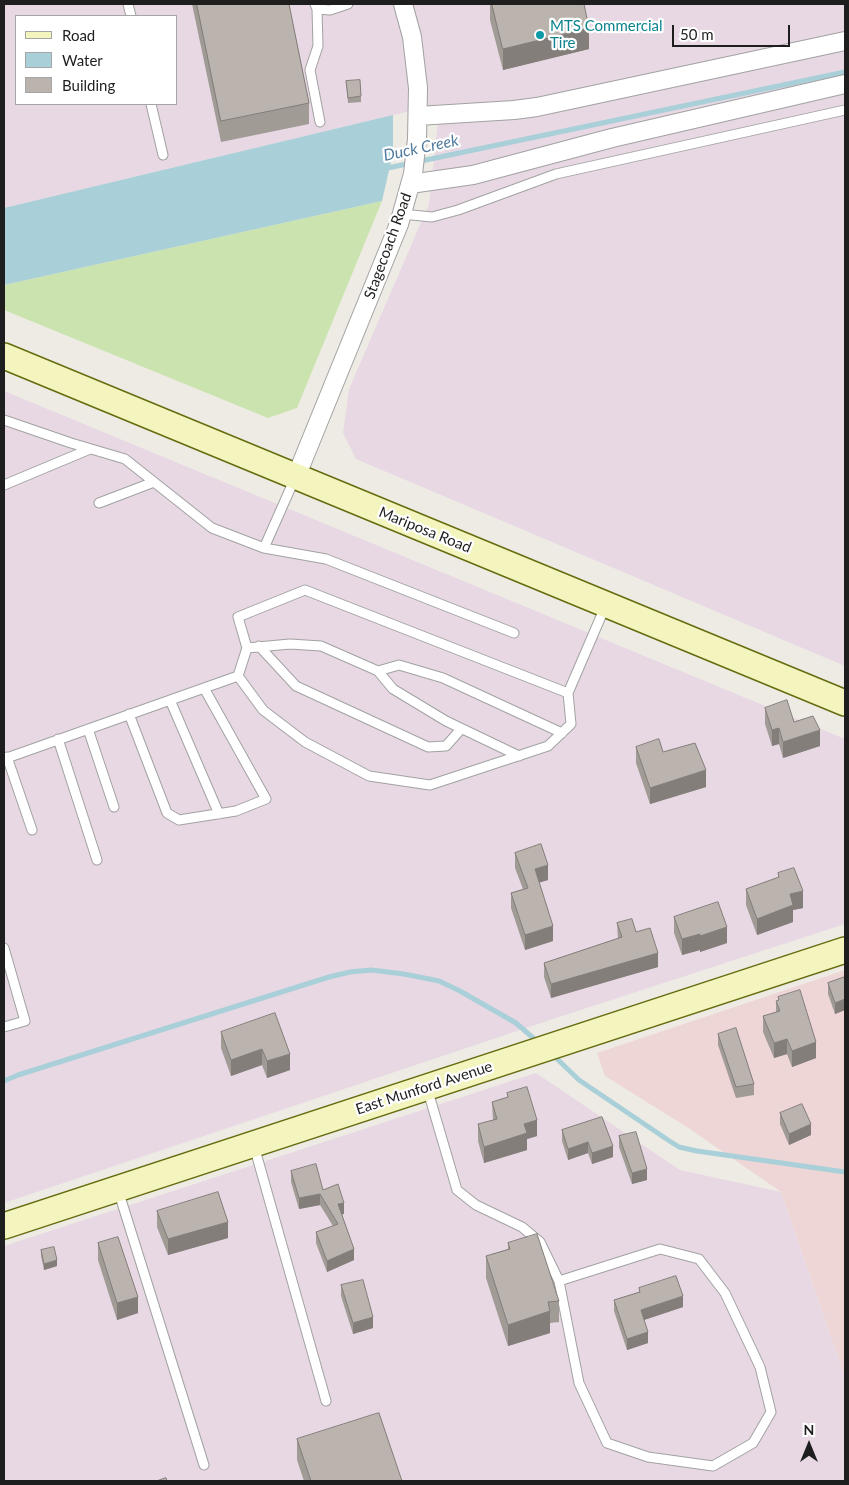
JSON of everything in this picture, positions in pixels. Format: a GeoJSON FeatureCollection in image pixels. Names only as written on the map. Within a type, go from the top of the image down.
{"type":"FeatureCollection","features":[{"type":"Feature","properties":{"kind":"main road","name":"Mariposa Road"},"geometry":{"type":"LineString","coordinates":[[4,356],[845,703]]}},
{"type":"Feature","properties":{"kind":"main road","name":"East Munford Avenue"},"geometry":{"type":"LineString","coordinates":[[4,1226],[845,950]]}},
{"type":"Feature","properties":{"kind":"street","name":"Stagecoach Road"},"geometry":{"type":"LineString","coordinates":[[296,477],[377,282],[402,214],[410,184],[417,138],[418,88],[412,37],[403,4]]}},
{"type":"Feature","properties":{"kind":"street"},"geometry":{"type":"LineString","coordinates":[[418,116],[538,108],[845,41]]}},
{"type":"Feature","properties":{"kind":"street"},"geometry":{"type":"LineString","coordinates":[[410,184],[473,175],[612,138],[845,84]]}},
{"type":"Feature","properties":{"kind":"lane"},"geometry":{"type":"LineString","coordinates":[[320,122],[310,70],[318,46],[316,6],[330,10],[348,4]]}},
{"type":"Feature","properties":{"kind":"lane"},"geometry":{"type":"LineString","coordinates":[[151,105],[163,155]]}},
{"type":"Feature","properties":{"kind":"lane"},"geometry":{"type":"LineString","coordinates":[[402,214],[432,217],[458,210],[556,174],[845,110]]}},
{"type":"Feature","properties":{"kind":"lane"},"geometry":{"type":"LineString","coordinates":[[4,420],[125,459],[212,528],[264,548],[326,559],[514,633]]}},
{"type":"Feature","properties":{"kind":"lane"},"geometry":{"type":"LineString","coordinates":[[4,485],[90,449]]}},
{"type":"Feature","properties":{"kind":"lane"},"geometry":{"type":"LineString","coordinates":[[264,548],[296,477]]}},
{"type":"Feature","properties":{"kind":"lane"},"geometry":{"type":"LineString","coordinates":[[98,503],[154,482]]}},
{"type":"Feature","properties":{"kind":"lane"},"geometry":{"type":"LineString","coordinates":[[238,676],[247,648],[238,617],[305,590],[568,693]]}},
{"type":"Feature","properties":{"kind":"lane"},"geometry":{"type":"LineString","coordinates":[[238,676],[263,710],[298,737],[369,776],[430,785],[548,746],[571,724],[568,693],[606,604]]}},
{"type":"Feature","properties":{"kind":"lane"},"geometry":{"type":"LineString","coordinates":[[247,648],[290,644],[321,646],[378,671],[393,688],[446,721],[519,756]]}},
{"type":"Feature","properties":{"kind":"lane"},"geometry":{"type":"LineString","coordinates":[[259,646],[296,686],[428,747],[446,746],[461,729]]}},
{"type":"Feature","properties":{"kind":"lane"},"geometry":{"type":"LineString","coordinates":[[378,671],[398,665],[443,678],[562,733]]}},
{"type":"Feature","properties":{"kind":"lane"},"geometry":{"type":"LineString","coordinates":[[32,830],[5,758],[238,676]]}},
{"type":"Feature","properties":{"kind":"lane"},"geometry":{"type":"LineString","coordinates":[[129,714],[167,813],[179,820],[236,811],[266,800],[204,688]]}},
{"type":"Feature","properties":{"kind":"lane"},"geometry":{"type":"LineString","coordinates":[[170,700],[219,814]]}},
{"type":"Feature","properties":{"kind":"lane"},"geometry":{"type":"LineString","coordinates":[[88,729],[114,806]]}},
{"type":"Feature","properties":{"kind":"lane"},"geometry":{"type":"LineString","coordinates":[[58,739],[97,860]]}},
{"type":"Feature","properties":{"kind":"lane"},"geometry":{"type":"LineString","coordinates":[[4,948],[25,1021],[4,1026]]}},
{"type":"Feature","properties":{"kind":"lane"},"geometry":{"type":"LineString","coordinates":[[426,1088],[457,1190],[476,1205],[522,1226],[540,1242],[558,1281],[579,1383],[607,1443],[648,1457],[713,1466],[753,1443],[771,1412],[760,1367],[725,1292],[699,1259],[660,1249],[558,1281]]}},
{"type":"Feature","properties":{"kind":"lane"},"geometry":{"type":"LineString","coordinates":[[254,1143],[326,1401]]}},
{"type":"Feature","properties":{"kind":"lane"},"geometry":{"type":"LineString","coordinates":[[117,1188],[204,1465]]}},
{"type":"Feature","properties":{"kind":"shaded area"},"geometry":{"type":"Polygon","coordinates":[[[4,4],[845,4],[845,666],[356,459],[343,433],[349,389],[429,204],[440,104],[4,208],[4,4]]]}},
{"type":"Feature","properties":{"kind":"shaded area"},"geometry":{"type":"Polygon","coordinates":[[[4,391],[845,739],[845,924],[550,1020],[4,1203],[4,391]]]}},
{"type":"Feature","properties":{"kind":"shaded area"},"geometry":{"type":"Polygon","coordinates":[[[845,970],[845,1378],[781,1192],[690,1129],[605,1076],[597,1053],[845,970]]]}},
{"type":"Feature","properties":{"kind":"shaded area"},"geometry":{"type":"Polygon","coordinates":[[[536,1073],[680,1170],[781,1192],[845,1378],[845,1481],[4,1481],[4,1246],[536,1073]]]}},
{"type":"Feature","properties":{"kind":"green space"},"geometry":{"type":"Polygon","coordinates":[[[382,201],[297,408],[268,418],[4,310],[4,285],[382,201]]]}},
{"type":"Feature","properties":{"kind":"water"},"geometry":{"type":"Polygon","coordinates":[[[393,115],[393,153],[382,201],[4,285],[4,208],[393,115]]]}},
{"type":"Feature","properties":{"kind":"building"},"geometry":{"type":"Polygon","coordinates":[[[197,4],[289,4],[309,103],[221,121],[197,4]]]}},
{"type":"Feature","properties":{"kind":"building"},"geometry":{"type":"Polygon","coordinates":[[[492,4],[584,4],[589,28],[503,49],[492,4]]]}},
{"type":"Feature","properties":{"kind":"building"},"geometry":{"type":"Polygon","coordinates":[[[360,80],[361,96],[348,98],[346,81],[360,80]]]}},
{"type":"Feature","properties":{"kind":"building"},"geometry":{"type":"Polygon","coordinates":[[[787,700],[794,722],[813,716],[820,730],[783,742],[779,728],[772,730],[765,708],[787,700]]]}},
{"type":"Feature","properties":{"kind":"building"},"geometry":{"type":"Polygon","coordinates":[[[659,739],[663,752],[695,743],[706,770],[650,788],[636,747],[659,739]]]}},
{"type":"Feature","properties":{"kind":"building"},"geometry":{"type":"Polygon","coordinates":[[[541,844],[548,865],[535,869],[553,926],[525,935],[511,893],[528,888],[515,853],[541,844]]]}},
{"type":"Feature","properties":{"kind":"building"},"geometry":{"type":"Polygon","coordinates":[[[794,868],[803,891],[790,894],[793,905],[757,919],[746,889],[779,877],[778,873],[794,868]]]}},
{"type":"Feature","properties":{"kind":"building"},"geometry":{"type":"Polygon","coordinates":[[[718,902],[727,927],[700,936],[700,934],[682,939],[674,917],[718,902]]]}},
{"type":"Feature","properties":{"kind":"building"},"geometry":{"type":"Polygon","coordinates":[[[632,919],[636,932],[650,928],[658,953],[551,984],[544,963],[622,937],[617,923],[632,919]]]}},
{"type":"Feature","properties":{"kind":"building"},"geometry":{"type":"Polygon","coordinates":[[[845,977],[845,999],[835,1003],[828,983],[845,977]]]}},
{"type":"Feature","properties":{"kind":"building"},"geometry":{"type":"Polygon","coordinates":[[[800,990],[816,1042],[792,1051],[787,1039],[774,1043],[763,1016],[780,1011],[776,1001],[779,1000],[778,997],[800,990]]]}},
{"type":"Feature","properties":{"kind":"building"},"geometry":{"type":"Polygon","coordinates":[[[275,1013],[290,1054],[267,1061],[262,1049],[231,1060],[221,1032],[275,1013]]]}},
{"type":"Feature","properties":{"kind":"building"},"geometry":{"type":"Polygon","coordinates":[[[736,1028],[754,1084],[736,1087],[718,1034],[736,1028]]]}},
{"type":"Feature","properties":{"kind":"building"},"geometry":{"type":"Polygon","coordinates":[[[527,1087],[537,1120],[524,1124],[527,1133],[484,1147],[478,1124],[497,1119],[492,1102],[508,1097],[507,1093],[527,1087]]]}},
{"type":"Feature","properties":{"kind":"building"},"geometry":{"type":"Polygon","coordinates":[[[802,1104],[811,1124],[789,1134],[780,1113],[802,1104]]]}},
{"type":"Feature","properties":{"kind":"building"},"geometry":{"type":"Polygon","coordinates":[[[602,1117],[613,1146],[592,1153],[588,1142],[568,1149],[562,1130],[602,1117]]]}},
{"type":"Feature","properties":{"kind":"building"},"geometry":{"type":"Polygon","coordinates":[[[636,1132],[647,1169],[632,1173],[619,1136],[636,1132]]]}},
{"type":"Feature","properties":{"kind":"building"},"geometry":{"type":"Polygon","coordinates":[[[316,1164],[323,1190],[338,1184],[344,1203],[338,1204],[354,1249],[327,1261],[316,1232],[338,1224],[320,1194],[299,1198],[291,1171],[316,1164]]]}},
{"type":"Feature","properties":{"kind":"building"},"geometry":{"type":"Polygon","coordinates":[[[218,1192],[228,1222],[168,1239],[157,1211],[218,1192]]]}},
{"type":"Feature","properties":{"kind":"building"},"geometry":{"type":"Polygon","coordinates":[[[537,1234],[559,1301],[548,1302],[550,1311],[508,1325],[486,1256],[510,1249],[508,1243],[537,1234]]]}},
{"type":"Feature","properties":{"kind":"building"},"geometry":{"type":"Polygon","coordinates":[[[118,1237],[138,1297],[117,1303],[98,1243],[118,1237]]]}},
{"type":"Feature","properties":{"kind":"building"},"geometry":{"type":"Polygon","coordinates":[[[54,1247],[57,1260],[44,1264],[41,1250],[54,1247]]]}},
{"type":"Feature","properties":{"kind":"building"},"geometry":{"type":"Polygon","coordinates":[[[676,1276],[683,1296],[641,1310],[648,1332],[627,1339],[614,1300],[640,1292],[639,1288],[676,1276]]]}},
{"type":"Feature","properties":{"kind":"building"},"geometry":{"type":"Polygon","coordinates":[[[363,1280],[373,1317],[353,1323],[341,1285],[363,1280]]]}},
{"type":"Feature","properties":{"kind":"building"},"geometry":{"type":"Polygon","coordinates":[[[379,1413],[402,1481],[311,1481],[297,1439],[379,1413]]]}},
{"type":"Feature","properties":{"kind":"waterway","name":"Duck Creek"},"geometry":{"type":"LineString","coordinates":[[383,169],[845,72]]}},
{"type":"Feature","properties":{"kind":"waterway"},"geometry":{"type":"LineString","coordinates":[[4,1081],[329,977],[371,970],[439,981],[516,1023],[539,1043]]}},
{"type":"Feature","properties":{"kind":"waterway"},"geometry":{"type":"LineString","coordinates":[[553,1055],[579,1080],[679,1147],[845,1172]]}},
{"type":"Feature","properties":{"kind":"place","name":"MTS Commercial Tire"},"geometry":{"type":"Point","coordinates":[540,35]}}]}
